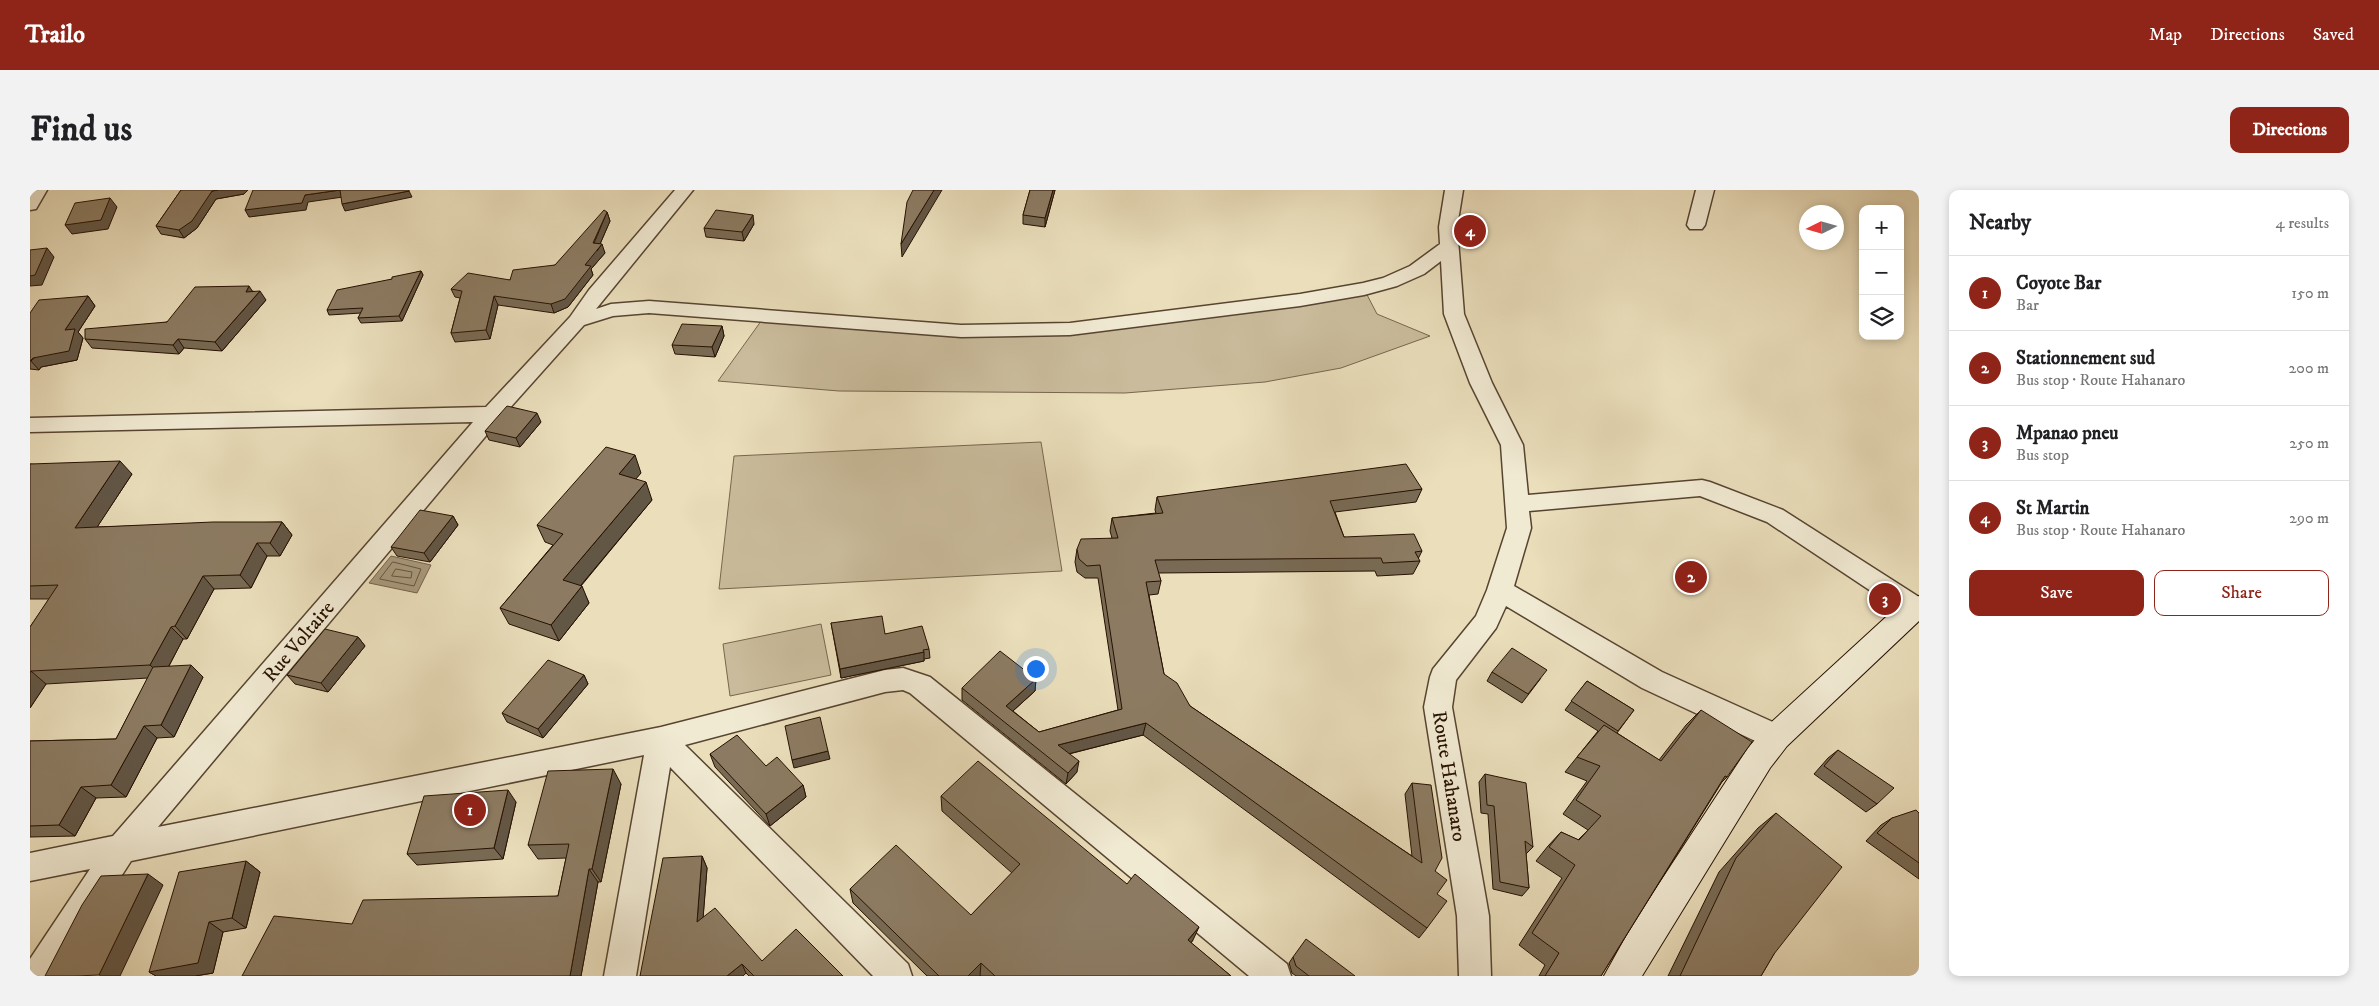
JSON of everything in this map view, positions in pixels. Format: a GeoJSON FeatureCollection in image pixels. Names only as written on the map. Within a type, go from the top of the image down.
{"type":"FeatureCollection","features":[{"type":"Feature","properties":{"kind":"main road"},"geometry":{"type":"LineString","coordinates":[[1622,976],[1646,934],[1759,758],[1776,737],[1918,607]]}},
{"type":"Feature","properties":{"kind":"street"},"geometry":{"type":"LineString","coordinates":[[30,205],[38,190]]}},
{"type":"Feature","properties":{"kind":"street","name":"Rue Voltaire"},"geometry":{"type":"LineString","coordinates":[[38,976],[121,849],[492,414],[577,321],[596,294],[684,190]]}},
{"type":"Feature","properties":{"kind":"street","name":"Route Hahanaro"},"geometry":{"type":"LineString","coordinates":[[1454,190],[1448,227],[1454,314],[1481,383],[1512,445],[1519,528],[1500,590],[1487,621],[1443,677],[1438,707],[1473,916],[1475,976]]}},
{"type":"Feature","properties":{"kind":"street"},"geometry":{"type":"LineString","coordinates":[[1696,225],[1705,190]]}},
{"type":"Feature","properties":{"kind":"street"},"geometry":{"type":"LineString","coordinates":[[577,321],[611,310],[649,307],[960,331],[1070,329],[1300,300],[1364,288],[1390,282],[1417,270],[1448,247]]}},
{"type":"Feature","properties":{"kind":"street"},"geometry":{"type":"LineString","coordinates":[[33,429],[492,414]]}},
{"type":"Feature","properties":{"kind":"street"},"geometry":{"type":"LineString","coordinates":[[1516,504],[1702,488],[1774,516],[1918,607]]}},
{"type":"Feature","properties":{"kind":"street"},"geometry":{"type":"LineString","coordinates":[[1500,590],[1652,680],[1776,737]]}},
{"type":"Feature","properties":{"kind":"street"},"geometry":{"type":"LineString","coordinates":[[30,867],[661,739],[886,681],[903,679],[920,685],[1275,976]]}},
{"type":"Feature","properties":{"kind":"street"},"geometry":{"type":"LineString","coordinates":[[620,976],[661,739]]}},
{"type":"Feature","properties":{"kind":"street"},"geometry":{"type":"LineString","coordinates":[[661,739],[896,976]]}},
{"type":"Feature","properties":{"kind":"shaded area"},"geometry":{"type":"Polygon","coordinates":[[[1364,289],[1377,314],[1430,336],[1341,368],[1265,382],[1125,393],[839,391],[718,381],[764,317],[894,327],[1070,329],[1364,289]]]}},
{"type":"Feature","properties":{"kind":"shaded area"},"geometry":{"type":"Polygon","coordinates":[[[1041,442],[1062,571],[719,589],[734,456],[1041,442]]]}},
{"type":"Feature","properties":{"kind":"shaded area"},"geometry":{"type":"Polygon","coordinates":[[[821,624],[831,675],[730,696],[723,644],[821,624]]]}},
{"type":"Feature","properties":{"kind":"water"},"geometry":{"type":"Polygon","coordinates":[[[391,556],[431,565],[417,593],[369,583],[391,556]]]}},
{"type":"Feature","properties":{"kind":"building"},"geometry":{"type":"Polygon","coordinates":[[[181,190],[218,190],[212,191],[192,221],[179,230],[156,226],[181,190]]]}},
{"type":"Feature","properties":{"kind":"building"},"geometry":{"type":"Polygon","coordinates":[[[253,190],[340,190],[305,195],[302,203],[245,210],[253,190]]]}},
{"type":"Feature","properties":{"kind":"building"},"geometry":{"type":"Polygon","coordinates":[[[340,190],[409,190],[409,191],[342,204],[340,190]]]}},
{"type":"Feature","properties":{"kind":"building"},"geometry":{"type":"Polygon","coordinates":[[[913,190],[934,190],[901,244],[907,202],[913,190]]]}},
{"type":"Feature","properties":{"kind":"building"},"geometry":{"type":"Polygon","coordinates":[[[1030,190],[1053,190],[1045,218],[1023,215],[1030,190]]]}},
{"type":"Feature","properties":{"kind":"building"},"geometry":{"type":"Polygon","coordinates":[[[110,198],[101,220],[65,225],[75,203],[110,198]]]}},
{"type":"Feature","properties":{"kind":"building"},"geometry":{"type":"Polygon","coordinates":[[[604,210],[607,212],[593,243],[602,244],[585,265],[591,266],[565,299],[551,304],[494,296],[486,330],[451,333],[462,291],[451,289],[468,273],[510,280],[513,270],[555,265],[604,210]]]}},
{"type":"Feature","properties":{"kind":"building"},"geometry":{"type":"Polygon","coordinates":[[[716,210],[753,215],[742,232],[704,228],[716,210]]]}},
{"type":"Feature","properties":{"kind":"building"},"geometry":{"type":"Polygon","coordinates":[[[47,248],[35,275],[30,276],[30,250],[47,248]]]}},
{"type":"Feature","properties":{"kind":"building"},"geometry":{"type":"Polygon","coordinates":[[[421,271],[399,316],[358,318],[363,308],[327,310],[337,290],[421,271]]]}},
{"type":"Feature","properties":{"kind":"building"},"geometry":{"type":"Polygon","coordinates":[[[249,286],[246,292],[260,291],[215,342],[178,339],[173,345],[85,339],[85,329],[167,322],[195,287],[249,286]]]}},
{"type":"Feature","properties":{"kind":"building"},"geometry":{"type":"Polygon","coordinates":[[[88,296],[65,330],[75,329],[69,351],[33,358],[30,361],[30,313],[39,300],[88,296]]]}},
{"type":"Feature","properties":{"kind":"building"},"geometry":{"type":"Polygon","coordinates":[[[682,324],[722,326],[712,347],[672,345],[682,324]]]}},
{"type":"Feature","properties":{"kind":"building"},"geometry":{"type":"Polygon","coordinates":[[[507,406],[537,413],[516,438],[485,431],[507,406]]]}},
{"type":"Feature","properties":{"kind":"building"},"geometry":{"type":"Polygon","coordinates":[[[606,447],[635,455],[619,474],[646,482],[563,580],[582,586],[551,625],[500,608],[563,534],[537,525],[606,447]]]}},
{"type":"Feature","properties":{"kind":"building"},"geometry":{"type":"Polygon","coordinates":[[[120,461],[75,528],[213,522],[282,522],[270,543],[257,543],[240,575],[203,576],[175,626],[171,627],[150,665],[31,671],[30,673],[30,627],[58,585],[30,586],[30,464],[120,461]]]}},
{"type":"Feature","properties":{"kind":"building"},"geometry":{"type":"Polygon","coordinates":[[[1406,464],[1422,489],[1330,501],[1344,537],[1414,534],[1422,551],[1415,552],[1420,561],[1383,563],[1381,558],[1155,560],[1161,581],[1146,582],[1164,674],[1177,683],[1190,706],[1422,863],[1412,783],[1431,785],[1442,858],[1435,871],[1447,880],[1437,894],[1447,901],[1427,928],[1146,723],[1058,745],[1079,761],[1068,773],[962,688],[1000,651],[1036,679],[1006,706],[1039,732],[1122,709],[1100,565],[1087,566],[1079,559],[1077,549],[1081,539],[1118,538],[1112,518],[1163,513],[1157,497],[1406,464]]]}},
{"type":"Feature","properties":{"kind":"building"},"geometry":{"type":"Polygon","coordinates":[[[420,510],[453,516],[424,553],[391,547],[420,510]]]}},
{"type":"Feature","properties":{"kind":"building"},"geometry":{"type":"Polygon","coordinates":[[[882,616],[885,634],[922,626],[929,649],[923,650],[924,652],[840,669],[831,623],[882,616]]]}},
{"type":"Feature","properties":{"kind":"building"},"geometry":{"type":"Polygon","coordinates":[[[325,629],[358,637],[321,683],[287,675],[325,629]]]}},
{"type":"Feature","properties":{"kind":"building"},"geometry":{"type":"Polygon","coordinates":[[[1512,648],[1547,670],[1528,694],[1492,672],[1512,648]]]}},
{"type":"Feature","properties":{"kind":"building"},"geometry":{"type":"Polygon","coordinates":[[[548,660],[584,675],[538,729],[502,713],[548,660]]]}},
{"type":"Feature","properties":{"kind":"building"},"geometry":{"type":"Polygon","coordinates":[[[191,665],[161,725],[144,726],[111,785],[81,787],[59,825],[30,826],[30,741],[116,739],[153,667],[191,665]]]}},
{"type":"Feature","properties":{"kind":"building"},"geometry":{"type":"Polygon","coordinates":[[[1587,681],[1634,710],[1618,731],[1571,701],[1587,681]]]}},
{"type":"Feature","properties":{"kind":"building"},"geometry":{"type":"Polygon","coordinates":[[[1701,710],[1752,742],[1727,777],[1725,776],[1601,976],[1545,976],[1559,953],[1532,933],[1575,865],[1549,847],[1561,832],[1579,840],[1601,816],[1576,800],[1600,766],[1577,757],[1604,725],[1661,761],[1701,710]]]}},
{"type":"Feature","properties":{"kind":"building"},"geometry":{"type":"Polygon","coordinates":[[[820,717],[828,751],[792,760],[785,726],[820,717]]]}},
{"type":"Feature","properties":{"kind":"building"},"geometry":{"type":"Polygon","coordinates":[[[737,735],[766,766],[777,757],[803,785],[766,814],[710,754],[737,735]]]}},
{"type":"Feature","properties":{"kind":"building"},"geometry":{"type":"Polygon","coordinates":[[[1838,750],[1894,788],[1877,804],[1824,766],[1838,750]]]}},
{"type":"Feature","properties":{"kind":"building"},"geometry":{"type":"Polygon","coordinates":[[[978,761],[1127,884],[1135,874],[1199,927],[1188,940],[1231,976],[995,976],[981,963],[968,976],[939,976],[850,889],[896,845],[971,915],[1020,864],[941,796],[978,761]]]}},
{"type":"Feature","properties":{"kind":"building"},"geometry":{"type":"Polygon","coordinates":[[[613,769],[592,869],[589,869],[570,976],[242,976],[274,916],[352,924],[363,900],[558,896],[569,844],[528,845],[548,771],[613,769]]]}},
{"type":"Feature","properties":{"kind":"building"},"geometry":{"type":"Polygon","coordinates":[[[1485,774],[1526,783],[1533,847],[1525,841],[1529,888],[1500,882],[1494,806],[1487,805],[1485,774]]]}},
{"type":"Feature","properties":{"kind":"building"},"geometry":{"type":"Polygon","coordinates":[[[508,790],[494,848],[407,854],[424,796],[508,790]]]}},
{"type":"Feature","properties":{"kind":"building"},"geometry":{"type":"Polygon","coordinates":[[[1916,810],[1919,813],[1919,863],[1877,833],[1892,818],[1916,810]]]}},
{"type":"Feature","properties":{"kind":"building"},"geometry":{"type":"Polygon","coordinates":[[[1776,813],[1842,867],[1774,954],[1761,976],[1680,976],[1736,858],[1776,813]]]}},
{"type":"Feature","properties":{"kind":"building"},"geometry":{"type":"Polygon","coordinates":[[[702,856],[697,922],[715,908],[762,961],[796,929],[843,976],[754,976],[742,964],[727,976],[640,976],[663,858],[702,856]]]}},
{"type":"Feature","properties":{"kind":"building"},"geometry":{"type":"Polygon","coordinates":[[[246,861],[232,918],[209,922],[198,963],[149,972],[179,872],[246,861]]]}},
{"type":"Feature","properties":{"kind":"building"},"geometry":{"type":"Polygon","coordinates":[[[148,874],[99,975],[45,976],[82,905],[101,876],[148,874]]]}},
{"type":"Feature","properties":{"kind":"building"},"geometry":{"type":"Polygon","coordinates":[[[1306,939],[1355,976],[1309,976],[1296,966],[1293,957],[1306,939]]]}},
{"type":"Feature","properties":{"kind":"place","name":"St Martin"},"geometry":{"type":"Point","coordinates":[1470,231]}},
{"type":"Feature","properties":{"kind":"place","name":"Stationnement sud"},"geometry":{"type":"Point","coordinates":[1691,577]}},
{"type":"Feature","properties":{"kind":"place","name":"Mpanao pneu"},"geometry":{"type":"Point","coordinates":[1885,599]}},
{"type":"Feature","properties":{"kind":"place","name":"Coyote Bar"},"geometry":{"type":"Point","coordinates":[470,810]}}]}
